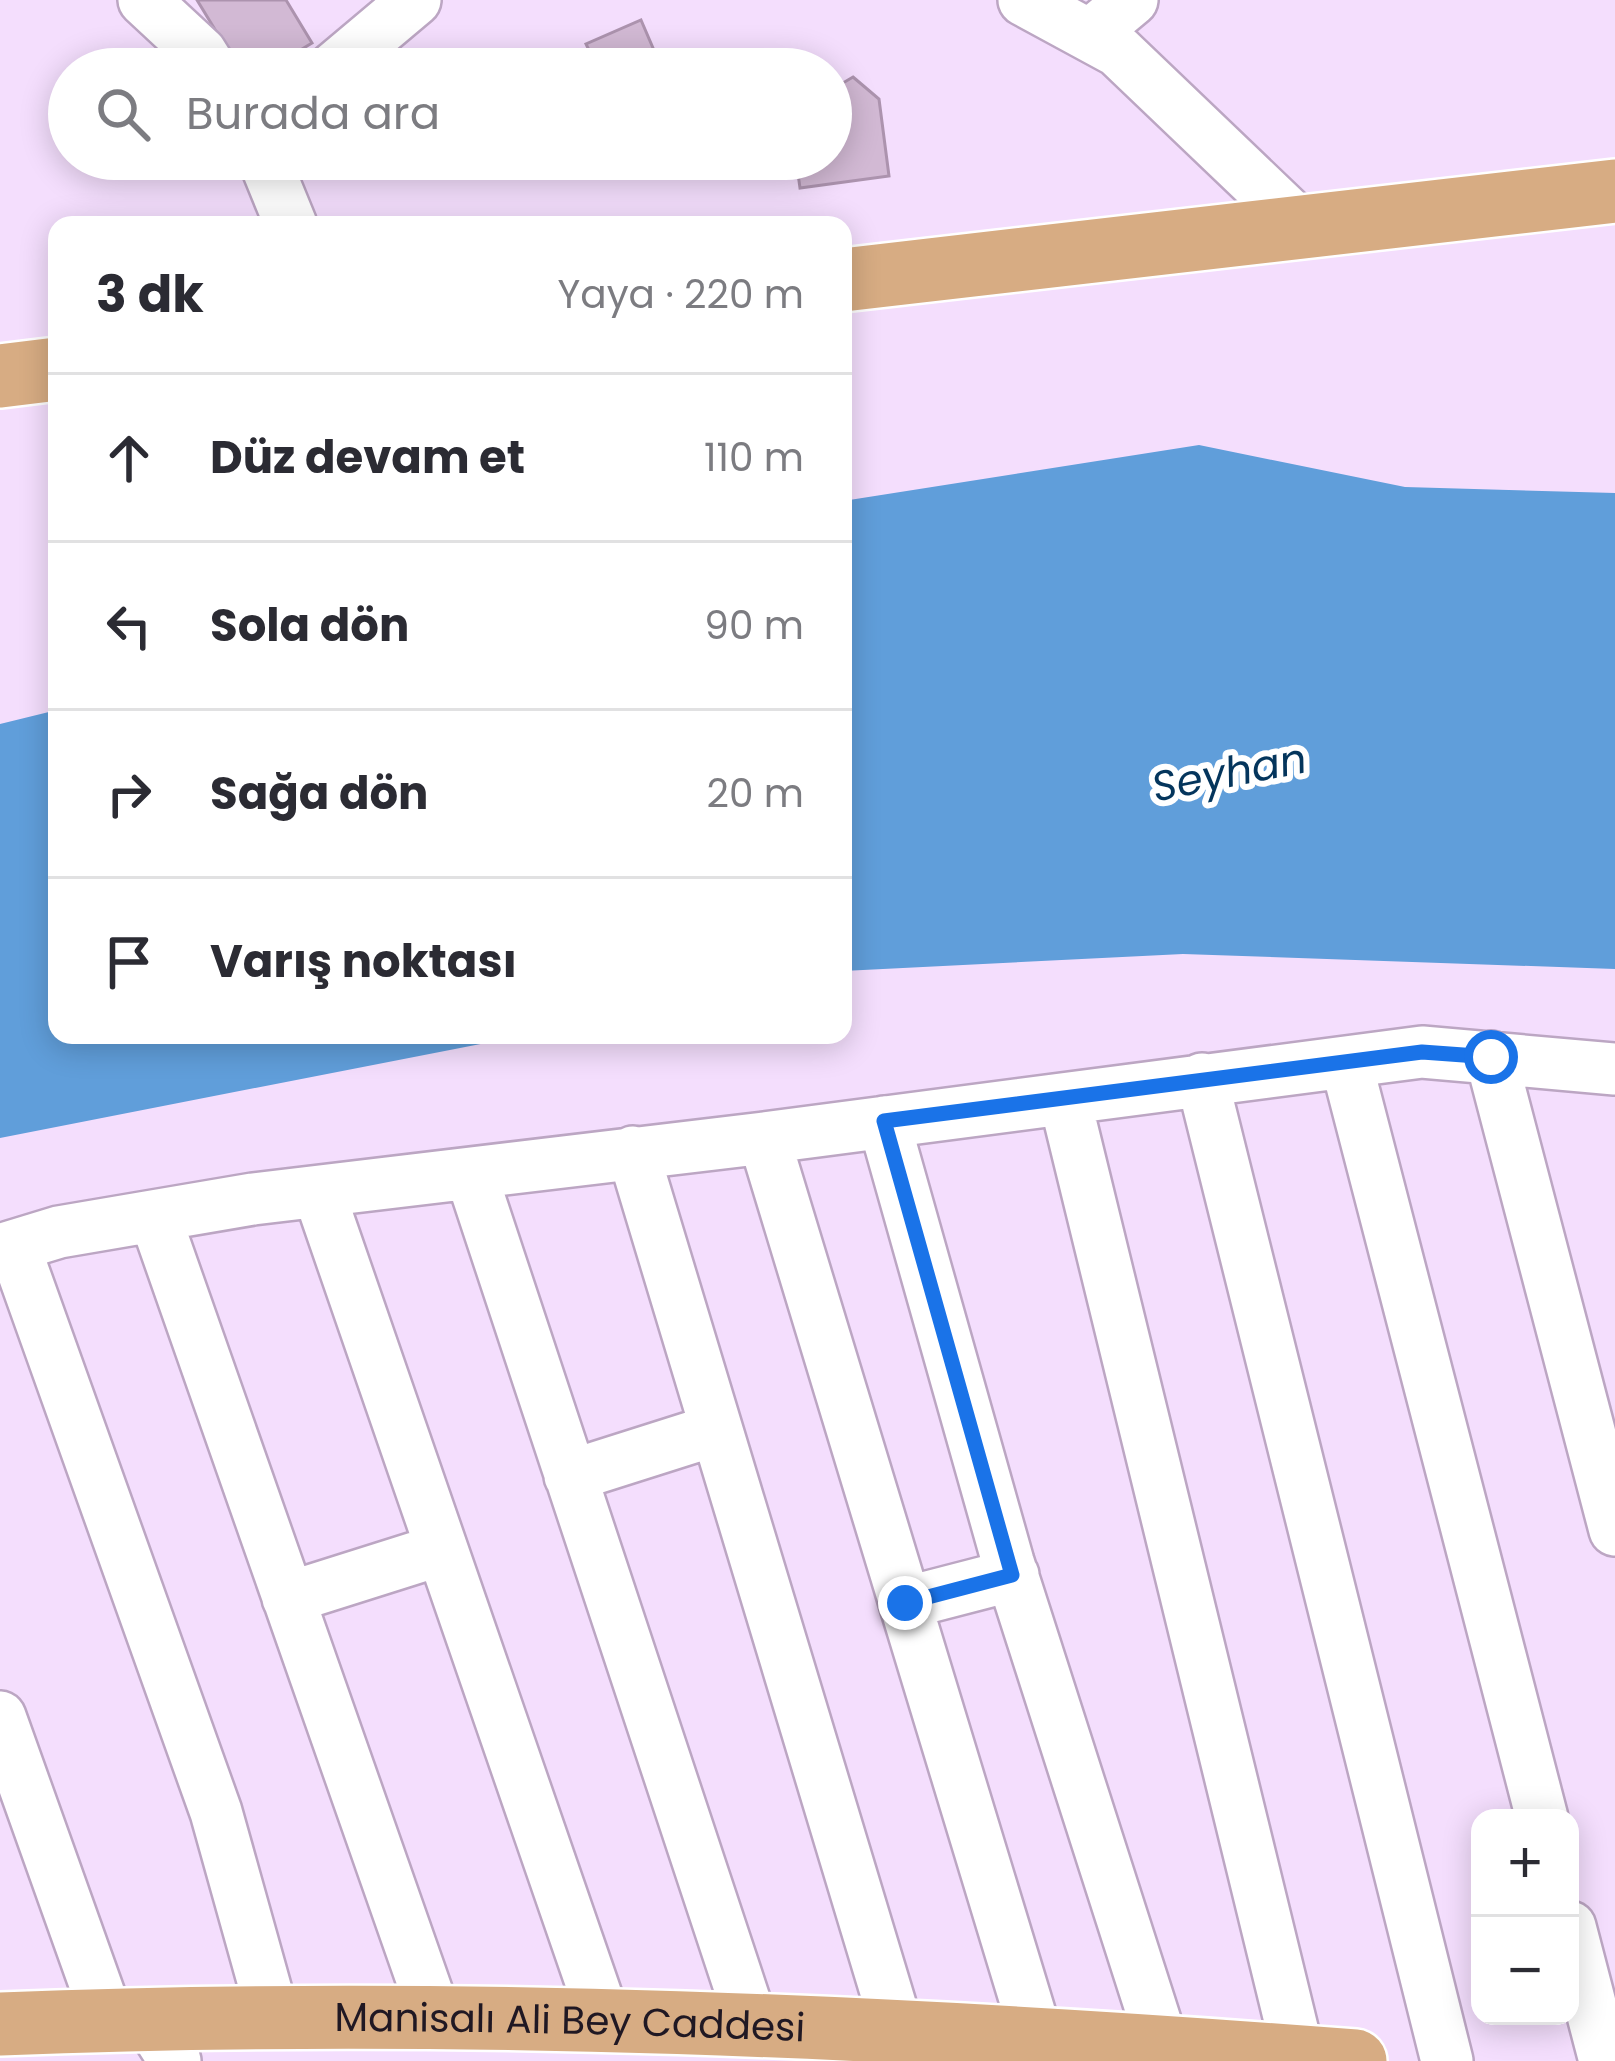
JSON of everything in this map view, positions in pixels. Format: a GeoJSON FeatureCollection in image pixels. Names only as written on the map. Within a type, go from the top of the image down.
{"type":"FeatureCollection","features":[{"type":"Feature","properties":{"kind":"main road"},"geometry":{"type":"LineString","coordinates":[[852,279],[1615,191]]}},
{"type":"Feature","properties":{"kind":"main road"},"geometry":{"type":"LineString","coordinates":[[0,376],[48,370]]}},
{"type":"Feature","properties":{"kind":"main road","name":"Manisalı Ali Bey Caddesi"},"geometry":{"type":"LineString","coordinates":[[0,2024],[113,2036],[273,2016],[604,2020],[759,2036],[882,2041],[1037,2038],[1306,2058]]}},
{"type":"Feature","properties":{"kind":"street"},"geometry":{"type":"LineString","coordinates":[[144,0],[196,48]]}},
{"type":"Feature","properties":{"kind":"street"},"geometry":{"type":"LineString","coordinates":[[357,48],[415,0]]}},
{"type":"Feature","properties":{"kind":"street"},"geometry":{"type":"LineString","coordinates":[[1024,0],[1118,51],[1303,227]]}},
{"type":"Feature","properties":{"kind":"street"},"geometry":{"type":"LineString","coordinates":[[1090,35],[1132,0]]}},
{"type":"Feature","properties":{"kind":"street"},"geometry":{"type":"LineString","coordinates":[[273,180],[287,216]]}},
{"type":"Feature","properties":{"kind":"street"},"geometry":{"type":"LineString","coordinates":[[273,2016],[216,1812],[7,1248],[59,1232],[253,1199],[1422,1052],[1615,1069]]}},
{"type":"Feature","properties":{"kind":"street"},"geometry":{"type":"LineString","coordinates":[[1491,1057],[1615,1530]]}},
{"type":"Feature","properties":{"kind":"street"},"geometry":{"type":"LineString","coordinates":[[1346,1062],[1540,1809]]}},
{"type":"Feature","properties":{"kind":"street"},"geometry":{"type":"LineString","coordinates":[[1202,1078],[1448,2061]]}},
{"type":"Feature","properties":{"kind":"street"},"geometry":{"type":"LineString","coordinates":[[1065,1100],[1306,2058]]}},
{"type":"Feature","properties":{"kind":"street"},"geometry":{"type":"LineString","coordinates":[[884,1121],[1012,1575],[1163,2046]]}},
{"type":"Feature","properties":{"kind":"street"},"geometry":{"type":"LineString","coordinates":[[764,1138],[1037,2038]]}},
{"type":"Feature","properties":{"kind":"street"},"geometry":{"type":"LineString","coordinates":[[633,1152],[715,1430],[882,2041]]}},
{"type":"Feature","properties":{"kind":"street"},"geometry":{"type":"LineString","coordinates":[[471,1174],[759,2036]]}},
{"type":"Feature","properties":{"kind":"street"},"geometry":{"type":"LineString","coordinates":[[319,1193],[604,2020]]}},
{"type":"Feature","properties":{"kind":"street"},"geometry":{"type":"LineString","coordinates":[[155,1217],[435,2016]]}},
{"type":"Feature","properties":{"kind":"street"},"geometry":{"type":"LineString","coordinates":[[570,1476],[715,1430]]}},
{"type":"Feature","properties":{"kind":"street"},"geometry":{"type":"LineString","coordinates":[[288,1598],[440,1550]]}},
{"type":"Feature","properties":{"kind":"street"},"geometry":{"type":"LineString","coordinates":[[905,1603],[1012,1575]]}},
{"type":"Feature","properties":{"kind":"street"},"geometry":{"type":"LineString","coordinates":[[0,1717],[113,2036]]}},
{"type":"Feature","properties":{"kind":"street"},"geometry":{"type":"LineString","coordinates":[[1579,1961],[1605,2061]]}},
{"type":"Feature","properties":{"kind":"water","name":"Seyhan"},"geometry":{"type":"Polygon","coordinates":[[[1199,445],[1405,487],[1615,493],[1615,969],[1183,954],[852,971],[852,500],[1199,445]]]}},
{"type":"Feature","properties":{"kind":"water"},"geometry":{"type":"Polygon","coordinates":[[[48,712],[48,1044],[480,1044],[0,1138],[0,724],[48,712]]]}},
{"type":"Feature","properties":{"kind":"building"},"geometry":{"type":"Polygon","coordinates":[[[197,0],[286,0],[312,43],[304,48],[226,48],[197,0]]]}},
{"type":"Feature","properties":{"kind":"building"},"geometry":{"type":"Polygon","coordinates":[[[641,20],[653,48],[588,48],[586,44],[641,20]]]}},
{"type":"Feature","properties":{"kind":"building"},"geometry":{"type":"Polygon","coordinates":[[[852,78],[879,99],[889,176],[800,188],[799,180],[852,180],[852,78]]]}},
{"type":"Feature","properties":{"kind":"route"},"geometry":{"type":"LineString","coordinates":[[905,1603],[1012,1575],[884,1121],[1422,1052],[1491,1057]]}}]}
